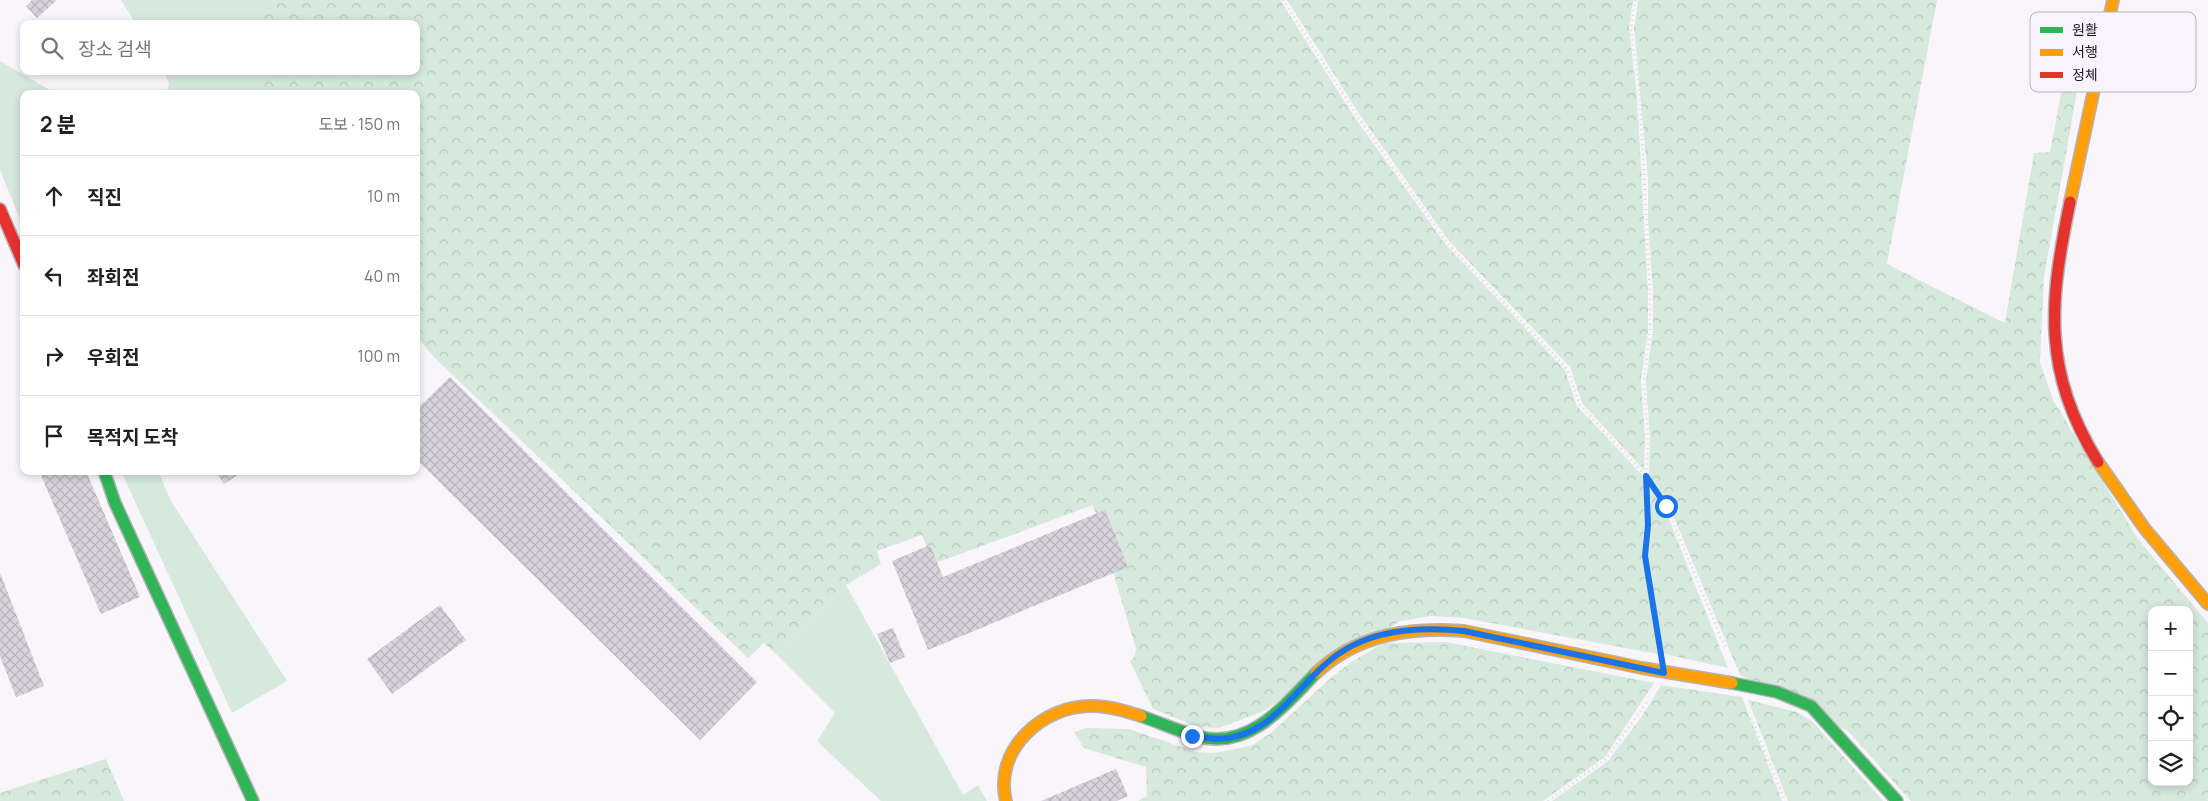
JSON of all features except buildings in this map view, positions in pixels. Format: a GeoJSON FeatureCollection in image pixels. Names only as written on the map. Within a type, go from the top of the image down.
{"type":"FeatureCollection","features":[{"type":"Feature","properties":{"kind":"street"},"geometry":{"type":"LineString","coordinates":[[2094,92],[2057,278],[2056,355],[2063,386],[2076,422],[2092,452],[2138,520],[2208,604]]}},
{"type":"Feature","properties":{"kind":"street"},"geometry":{"type":"LineString","coordinates":[[0,209],[20,256]]}},
{"type":"Feature","properties":{"kind":"street"},"geometry":{"type":"LineString","coordinates":[[105,475],[115,503],[252,801]]}},
{"type":"Feature","properties":{"kind":"street"},"geometry":{"type":"LineString","coordinates":[[1006,801],[1003,792],[1005,766],[1016,744],[1036,725],[1060,711],[1090,705],[1120,708],[1192,736],[1219,739],[1247,732],[1270,720],[1287,705],[1317,671],[1343,650],[1369,639],[1401,631],[1431,628],[1464,631],[1664,673],[1777,692],[1811,706],[1897,801]]}},
{"type":"Feature","properties":{"kind":"path"},"geometry":{"type":"LineString","coordinates":[[1283,0],[1358,117],[1448,243],[1567,369],[1580,405],[1646,476],[1666,506],[1741,686],[1752,720],[1785,801]]}},
{"type":"Feature","properties":{"kind":"path"},"geometry":{"type":"LineString","coordinates":[[1548,801],[1606,759],[1640,715],[1664,673],[1645,556],[1648,525],[1646,476],[1648,436],[1644,381],[1650,329],[1650,293],[1641,114],[1631,28],[1635,0]]}},
{"type":"Feature","properties":{"kind":"green space"},"geometry":{"type":"Polygon","coordinates":[[[121,0],[265,0],[257,20],[134,20],[121,0]]]}},
{"type":"Feature","properties":{"kind":"green space"},"geometry":{"type":"Polygon","coordinates":[[[265,0],[1280,0],[1355,118],[1446,245],[1565,370],[1577,406],[1643,476],[1646,525],[1643,556],[1658,654],[1464,618],[1430,616],[1400,621],[1264,711],[1219,728],[1195,726],[1153,709],[1130,661],[1135,656],[1136,649],[1093,505],[933,564],[922,535],[877,551],[881,564],[846,585],[777,655],[764,643],[748,658],[434,357],[420,341],[420,90],[267,90],[261,81],[260,75],[420,75],[420,20],[257,20],[265,0]]]}},
{"type":"Feature","properties":{"kind":"green space"},"geometry":{"type":"Polygon","coordinates":[[[1287,0],[1633,0],[1629,28],[1637,96],[1648,293],[1648,329],[1641,380],[1645,437],[1644,470],[1582,403],[1570,367],[1449,241],[1360,115],[1287,0]]]}},
{"type":"Feature","properties":{"kind":"green space"},"geometry":{"type":"Polygon","coordinates":[[[1638,0],[1937,0],[1887,264],[2005,323],[2034,153],[2050,152],[2061,92],[2077,92],[2044,277],[2040,362],[2053,400],[2138,539],[2208,623],[2208,801],[1911,801],[1848,731],[1740,675],[1668,503],[1649,475],[1650,436],[1646,381],[1653,329],[1653,293],[1648,220],[1648,179],[1634,28],[1638,0]]]}},
{"type":"Feature","properties":{"kind":"green space"},"geometry":{"type":"Polygon","coordinates":[[[0,61],[20,73],[20,75],[24,75],[50,90],[20,90],[20,219],[0,170],[0,61]]]}},
{"type":"Feature","properties":{"kind":"green space"},"geometry":{"type":"Polygon","coordinates":[[[165,75],[260,75],[261,81],[267,90],[168,90],[169,83],[165,75]]]}},
{"type":"Feature","properties":{"kind":"green space"},"geometry":{"type":"Polygon","coordinates":[[[123,475],[160,475],[171,501],[287,681],[232,713],[123,475]]]}},
{"type":"Feature","properties":{"kind":"green space"},"geometry":{"type":"Polygon","coordinates":[[[1649,486],[1665,509],[1728,668],[1664,654],[1647,557],[1650,527],[1649,486]]]}},
{"type":"Feature","properties":{"kind":"green space"},"geometry":{"type":"Polygon","coordinates":[[[846,585],[963,795],[978,785],[987,801],[881,801],[817,741],[835,713],[777,655],[846,585]]]}},
{"type":"Feature","properties":{"kind":"green space"},"geometry":{"type":"Polygon","coordinates":[[[1446,642],[1654,683],[1605,757],[1543,801],[1138,801],[1147,796],[1146,767],[1084,748],[1074,732],[1087,728],[1129,729],[1196,752],[1213,753],[1253,745],[1272,732],[1333,676],[1351,662],[1384,643],[1446,642]]]}},
{"type":"Feature","properties":{"kind":"green space"},"geometry":{"type":"Polygon","coordinates":[[[1661,685],[1742,697],[1782,801],[1552,801],[1608,761],[1642,716],[1661,685]]]}},
{"type":"Feature","properties":{"kind":"green space"},"geometry":{"type":"Polygon","coordinates":[[[1748,700],[1797,712],[1813,722],[1883,801],[1788,801],[1748,700]]]}},
{"type":"Feature","properties":{"kind":"green space"},"geometry":{"type":"Polygon","coordinates":[[[106,759],[124,801],[0,801],[0,793],[106,759]]]}},
{"type":"Feature","properties":{"kind":"traffic: fast"},"geometry":{"type":"LineString","coordinates":[[105,475],[115,503],[253,801]]}},
{"type":"Feature","properties":{"kind":"traffic: fast"},"geometry":{"type":"LineString","coordinates":[[1141,716],[1200,737],[1218,739],[1235,737],[1265,722],[1316,673]]}},
{"type":"Feature","properties":{"kind":"traffic: fast"},"geometry":{"type":"LineString","coordinates":[[1732,683],[1777,692],[1811,706],[1897,801]]}},
{"type":"Feature","properties":{"kind":"traffic: slow"},"geometry":{"type":"LineString","coordinates":[[2110,12],[2113,0]]}},
{"type":"Feature","properties":{"kind":"traffic: slow"},"geometry":{"type":"LineString","coordinates":[[2070,202],[2093,92]]}},
{"type":"Feature","properties":{"kind":"traffic: slow"},"geometry":{"type":"LineString","coordinates":[[2098,462],[2145,529],[2208,604]]}},
{"type":"Feature","properties":{"kind":"traffic: slow"},"geometry":{"type":"LineString","coordinates":[[1316,673],[1349,649],[1367,642],[1404,632],[1444,630],[1464,631],[1642,668],[1732,683]]}},
{"type":"Feature","properties":{"kind":"traffic: slow"},"geometry":{"type":"LineString","coordinates":[[1006,801],[1004,782],[1007,764],[1015,748],[1026,734],[1040,722],[1056,713],[1092,706],[1111,708],[1141,716]]}},
{"type":"Feature","properties":{"kind":"traffic: jam"},"geometry":{"type":"LineString","coordinates":[[2070,202],[2058,273],[2055,336],[2059,366],[2067,397],[2080,429],[2098,462]]}},
{"type":"Feature","properties":{"kind":"traffic: jam"},"geometry":{"type":"LineString","coordinates":[[0,209],[20,256]]}},
{"type":"Feature","properties":{"kind":"route"},"geometry":{"type":"LineString","coordinates":[[1192,736],[1219,739],[1247,732],[1270,720],[1287,705],[1317,671],[1343,650],[1369,639],[1401,631],[1431,628],[1464,631],[1664,673],[1645,556],[1648,525],[1646,476],[1666,506]]}}]}
